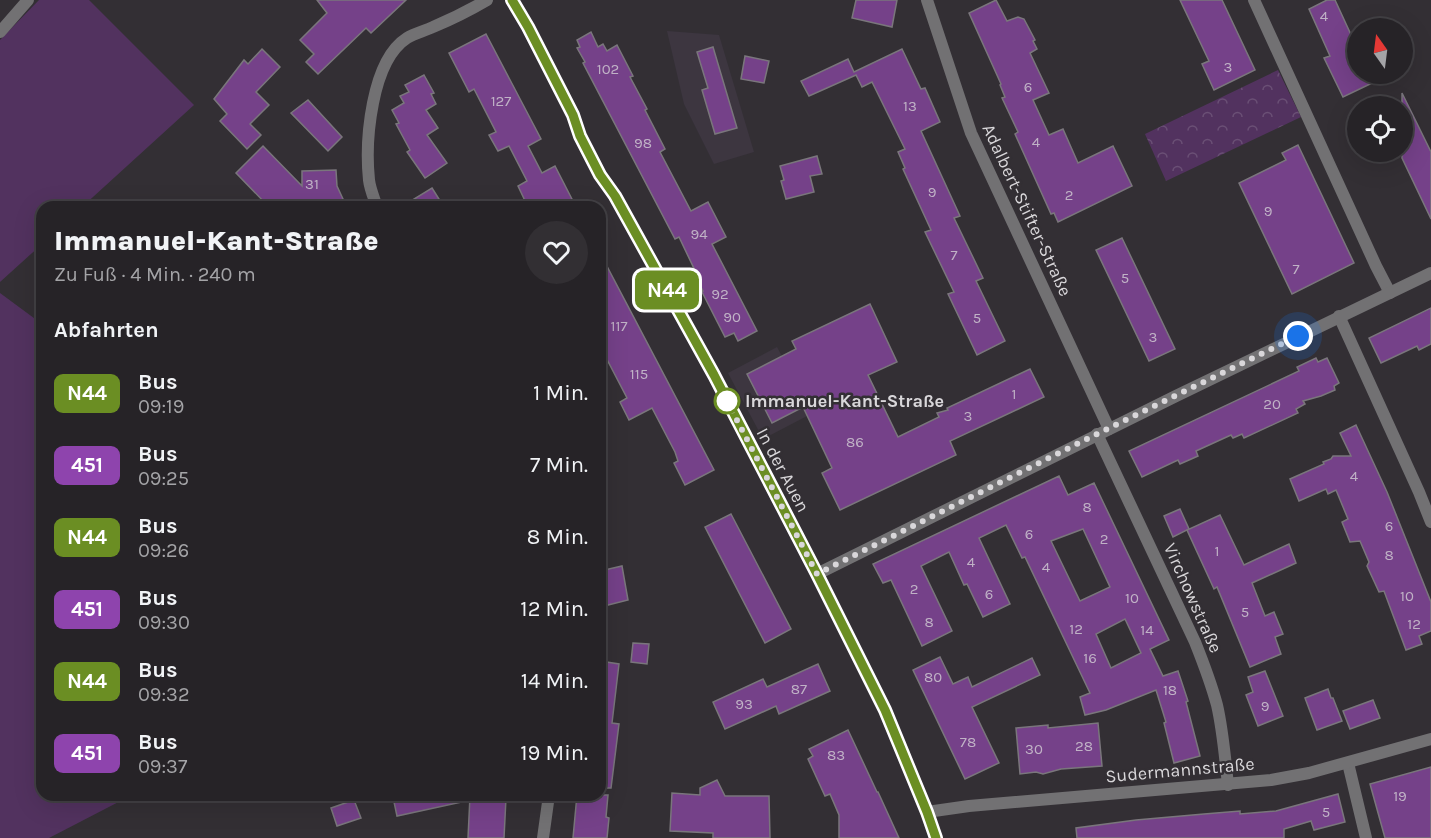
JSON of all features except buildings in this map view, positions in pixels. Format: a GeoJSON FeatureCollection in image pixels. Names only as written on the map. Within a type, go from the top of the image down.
{"type":"FeatureCollection","features":[{"type":"Feature","properties":{"kind":"street"},"geometry":{"type":"LineString","coordinates":[[0,32],[28,0]]}},
{"type":"Feature","properties":{"kind":"street"},"geometry":{"type":"LineString","coordinates":[[375,201],[369,183],[368,146],[379,79],[390,54],[407,38],[487,0]]}},
{"type":"Feature","properties":{"kind":"street","name":"In der Auen"},"geometry":{"type":"LineString","coordinates":[[512,0],[573,115],[580,136],[600,175],[615,196],[708,365],[817,574],[885,710],[936,838]]}},
{"type":"Feature","properties":{"kind":"street","name":"Adalbert-Stifter-Straße"},"geometry":{"type":"LineString","coordinates":[[927,0],[971,133],[1103,432]]}},
{"type":"Feature","properties":{"kind":"street"},"geometry":{"type":"LineString","coordinates":[[1254,0],[1390,293]]}},
{"type":"Feature","properties":{"kind":"street"},"geometry":{"type":"LineString","coordinates":[[817,574],[1339,316],[1431,273]]}},
{"type":"Feature","properties":{"kind":"street"},"geometry":{"type":"LineString","coordinates":[[1339,316],[1431,522]]}},
{"type":"Feature","properties":{"kind":"street","name":"Virchowstraße"},"geometry":{"type":"LineString","coordinates":[[1103,432],[1208,676],[1224,741],[1228,785]]}},
{"type":"Feature","properties":{"kind":"street","name":"Sudermannstraße"},"geometry":{"type":"LineString","coordinates":[[927,812],[969,806],[1228,785],[1281,778],[1348,763],[1431,739]]}},
{"type":"Feature","properties":{"kind":"street"},"geometry":{"type":"LineString","coordinates":[[1348,763],[1366,838]]}},
{"type":"Feature","properties":{"kind":"street"},"geometry":{"type":"LineString","coordinates":[[543,838],[548,801]]}},
{"type":"Feature","properties":{"kind":"shaded area"},"geometry":{"type":"Polygon","coordinates":[[[667,31],[719,35],[754,152],[714,164],[684,104],[667,31]]]}},
{"type":"Feature","properties":{"kind":"shaded area"},"geometry":{"type":"Polygon","coordinates":[[[777,347],[808,405],[807,416],[763,439],[728,373],[777,347]]]}},
{"type":"Feature","properties":{"kind":"green space"},"geometry":{"type":"Polygon","coordinates":[[[39,0],[89,0],[194,105],[89,201],[36,201],[36,249],[0,282],[0,40],[39,0]]]}},
{"type":"Feature","properties":{"kind":"green space"},"geometry":{"type":"Polygon","coordinates":[[[1278,70],[1301,117],[1166,181],[1145,134],[1278,70]]]}},
{"type":"Feature","properties":{"kind":"green space"},"geometry":{"type":"Polygon","coordinates":[[[0,293],[36,320],[36,801],[120,801],[49,838],[0,838],[0,293]]]}},
{"type":"Feature","properties":{"kind":"bus line","name":"N44"},"geometry":{"type":"LineString","coordinates":[[512,0],[573,115],[580,136],[600,175],[615,196],[714,375],[817,574],[885,710],[936,838]]}},
{"type":"Feature","properties":{"kind":"place","name":"Immanuel-Kant-Straße"},"geometry":{"type":"Point","coordinates":[727,401]}},
{"type":"Feature","properties":{"kind":"route"},"geometry":{"type":"LineString","coordinates":[[727,401],[817,574],[1298,336]]}}]}
